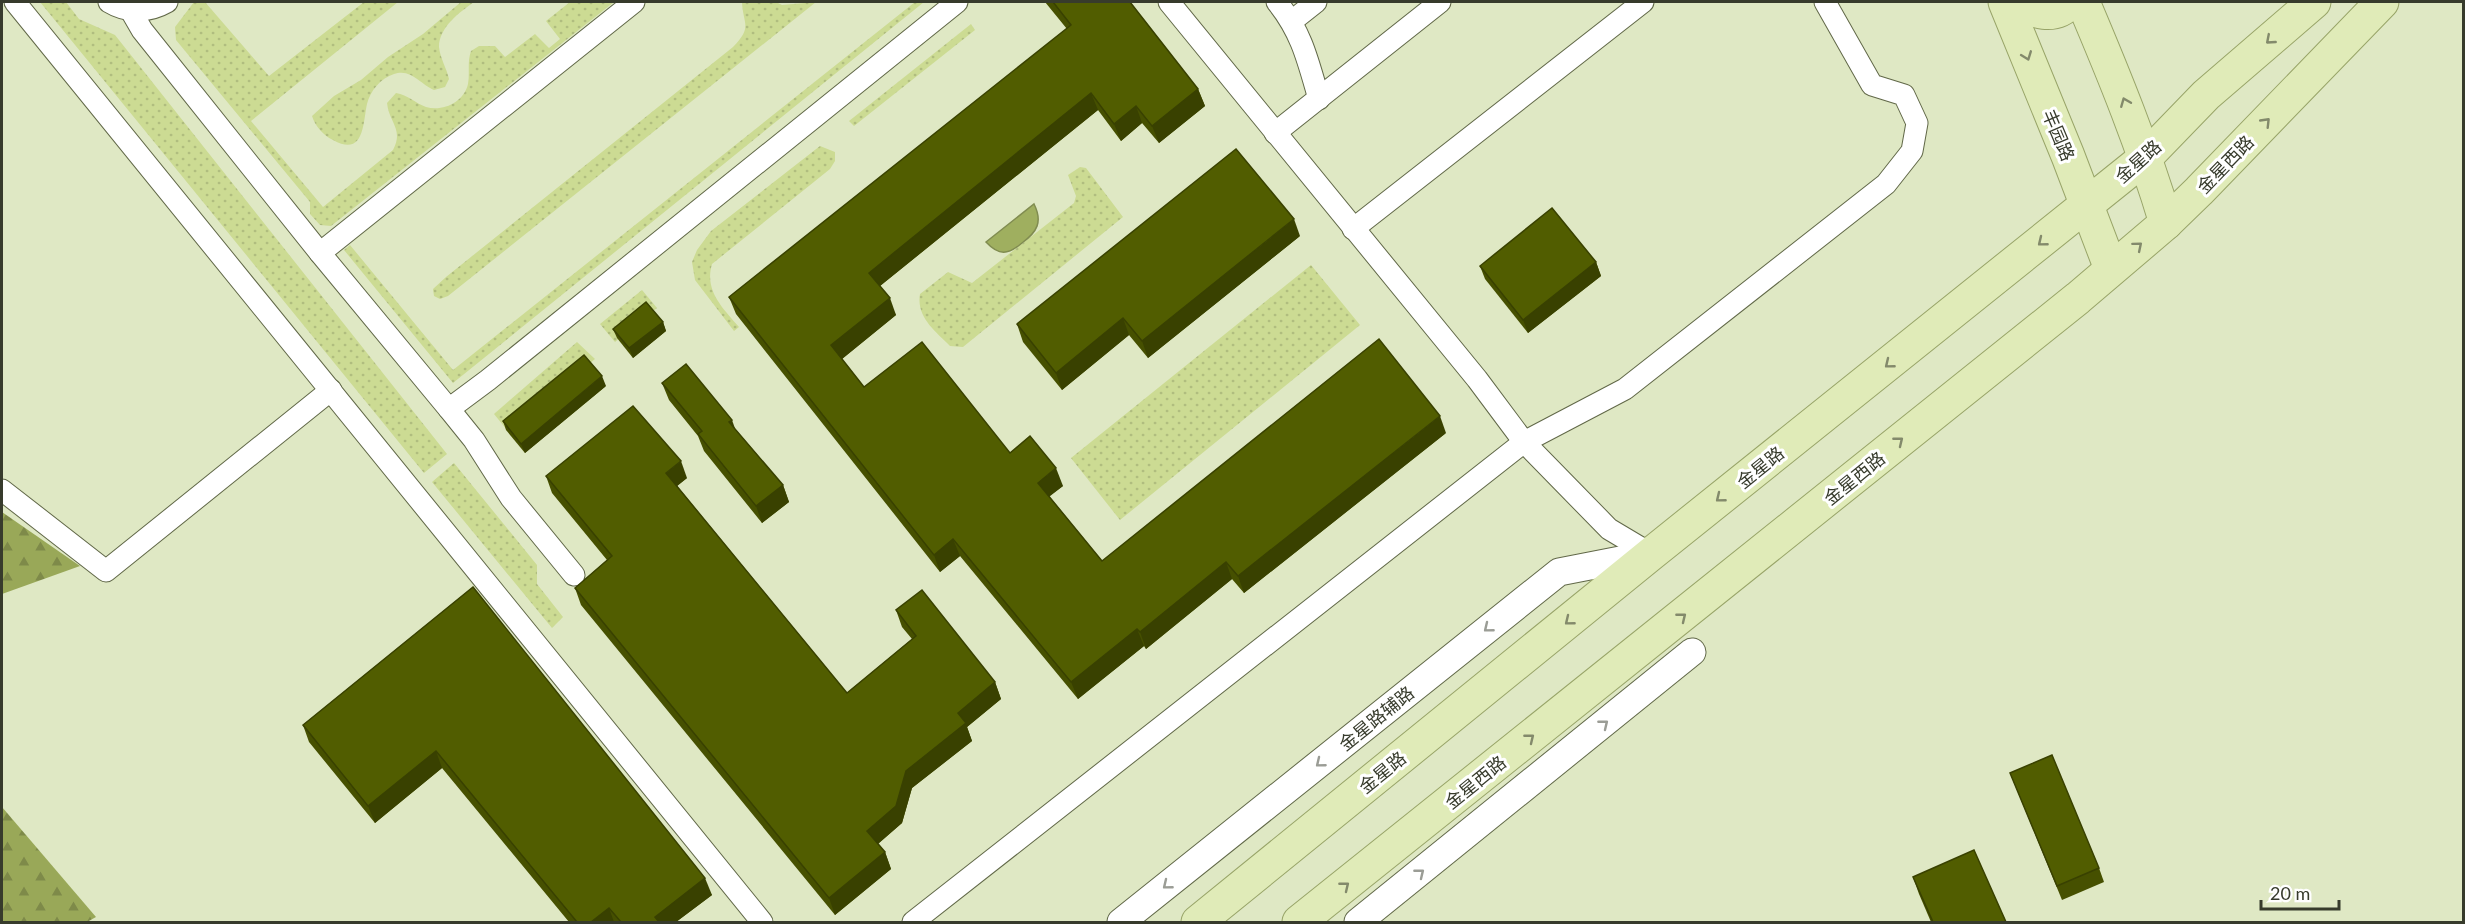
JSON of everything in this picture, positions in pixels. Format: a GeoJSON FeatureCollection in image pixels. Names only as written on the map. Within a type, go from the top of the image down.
{"type":"FeatureCollection","features":[{"type":"Feature","properties":{"kind":"main road","name":"丰园路"},"geometry":{"type":"LineString","coordinates":[[2005,2],[2111,269]]}},
{"type":"Feature","properties":{"kind":"main road"},"geometry":{"type":"LineString","coordinates":[[2012,2],[2038,14],[2064,8],[2070,2]]}},
{"type":"Feature","properties":{"kind":"main road"},"geometry":{"type":"LineString","coordinates":[[2083,2],[2127,104],[2146,156],[2166,223]]}},
{"type":"Feature","properties":{"kind":"main road","name":"金星路"},"geometry":{"type":"LineString","coordinates":[[1198,922],[2146,156],[2206,95],[2313,2]]}},
{"type":"Feature","properties":{"kind":"main road","name":"金星西路"},"geometry":{"type":"LineString","coordinates":[[1299,922],[1700,602],[2166,223],[2382,2]]}},
{"type":"Feature","properties":{"kind":"main road"},"geometry":{"type":"LineString","coordinates":[[2309,78],[2401,2]]}},
{"type":"Feature","properties":{"kind":"street"},"geometry":{"type":"LineString","coordinates":[[15,2],[762,922]]}},
{"type":"Feature","properties":{"kind":"street"},"geometry":{"type":"LineString","coordinates":[[108,2],[131,11],[157,8],[167,2]]}},
{"type":"Feature","properties":{"kind":"street"},"geometry":{"type":"LineString","coordinates":[[320,253],[634,2]]}},
{"type":"Feature","properties":{"kind":"street"},"geometry":{"type":"LineString","coordinates":[[449,409],[507,365],[957,2]]}},
{"type":"Feature","properties":{"kind":"street"},"geometry":{"type":"LineString","coordinates":[[1169,2],[1477,379],[1524,442],[1609,529],[1651,554]]}},
{"type":"Feature","properties":{"kind":"street"},"geometry":{"type":"LineString","coordinates":[[1277,2],[1292,21],[1304,49],[1318,99]]}},
{"type":"Feature","properties":{"kind":"street"},"geometry":{"type":"LineString","coordinates":[[1292,21],[1316,2]]}},
{"type":"Feature","properties":{"kind":"street"},"geometry":{"type":"LineString","coordinates":[[1275,133],[1440,2]]}},
{"type":"Feature","properties":{"kind":"street"},"geometry":{"type":"LineString","coordinates":[[1353,229],[1643,2]]}},
{"type":"Feature","properties":{"kind":"street"},"geometry":{"type":"LineString","coordinates":[[913,922],[1524,442],[1625,389],[1886,184],[1912,151],[1917,123],[1904,95],[1872,86],[1825,2]]}},
{"type":"Feature","properties":{"kind":"street"},"geometry":{"type":"LineString","coordinates":[[131,11],[142,30],[320,253],[474,440],[511,498],[574,575]]}},
{"type":"Feature","properties":{"kind":"street"},"geometry":{"type":"LineString","coordinates":[[2,490],[106,571],[331,390]]}},
{"type":"Feature","properties":{"kind":"street","name":"金星路辅路"},"geometry":{"type":"LineString","coordinates":[[1121,922],[1559,572],[1651,554]]}},
{"type":"Feature","properties":{"kind":"street"},"geometry":{"type":"LineString","coordinates":[[1358,922],[1692,652]]}},
{"type":"Feature","properties":{"kind":"shaded area"},"geometry":{"type":"Polygon","coordinates":[[[40,2],[66,2],[79,19],[115,35],[447,454],[424,473],[40,2]]]}},
{"type":"Feature","properties":{"kind":"shaded area"},"geometry":{"type":"Polygon","coordinates":[[[194,2],[205,2],[269,76],[364,2],[398,2],[251,121],[323,207],[393,150],[397,137],[387,103],[396,93],[426,107],[446,107],[457,101],[466,90],[471,51],[479,46],[495,46],[505,57],[535,34],[549,48],[560,39],[546,21],[570,2],[614,2],[331,226],[320,225],[310,214],[310,202],[176,40],[175,27],[194,2]]]}},
{"type":"Feature","properties":{"kind":"shaded area"},"geometry":{"type":"Polygon","coordinates":[[[461,2],[474,2],[451,21],[440,40],[439,47],[449,79],[445,87],[434,90],[405,73],[394,74],[381,82],[371,94],[363,128],[357,141],[343,144],[320,130],[312,116],[334,96],[361,80],[388,57],[423,34],[461,2]]]}},
{"type":"Feature","properties":{"kind":"shaded area"},"geometry":{"type":"Polygon","coordinates":[[[742,2],[776,2],[782,5],[816,2],[448,296],[440,299],[434,296],[433,289],[446,277],[733,47],[745,30],[742,2]]]}},
{"type":"Feature","properties":{"kind":"shaded area"},"geometry":{"type":"Polygon","coordinates":[[[915,2],[924,2],[453,383],[344,250],[350,245],[453,370],[915,2]]]}},
{"type":"Feature","properties":{"kind":"shaded area"},"geometry":{"type":"Polygon","coordinates":[[[971,24],[975,30],[854,126],[849,121],[971,24]]]}},
{"type":"Feature","properties":{"kind":"shaded area"},"geometry":{"type":"Polygon","coordinates":[[[820,146],[835,152],[835,161],[830,169],[712,264],[710,274],[713,291],[721,306],[739,327],[734,331],[695,280],[692,262],[697,250],[711,231],[820,146]]]}},
{"type":"Feature","properties":{"kind":"shaded area"},"geometry":{"type":"Polygon","coordinates":[[[1080,167],[1086,168],[1123,217],[963,347],[950,346],[924,317],[920,294],[948,272],[972,283],[1074,203],[1076,196],[1068,175],[1080,167]]]}},
{"type":"Feature","properties":{"kind":"shaded area"},"geometry":{"type":"Polygon","coordinates":[[[1034,204],[1038,216],[1037,226],[1027,239],[1008,252],[999,252],[986,242],[1034,204]]]}},
{"type":"Feature","properties":{"kind":"shaded area"},"geometry":{"type":"Polygon","coordinates":[[[1311,265],[1360,325],[1120,520],[1071,458],[1311,265]]]}},
{"type":"Feature","properties":{"kind":"shaded area"},"geometry":{"type":"Polygon","coordinates":[[[642,290],[657,308],[615,342],[600,324],[642,290]]]}},
{"type":"Feature","properties":{"kind":"shaded area"},"geometry":{"type":"Polygon","coordinates":[[[577,342],[595,359],[507,430],[494,414],[577,342]]]}},
{"type":"Feature","properties":{"kind":"shaded area"},"geometry":{"type":"Polygon","coordinates":[[[454,463],[537,565],[537,584],[563,617],[552,628],[432,482],[454,463]]]}},
{"type":"Feature","properties":{"kind":"green space"},"geometry":{"type":"Polygon","coordinates":[[[2,512],[80,566],[2,594],[2,512]]]}},
{"type":"Feature","properties":{"kind":"green space"},"geometry":{"type":"Polygon","coordinates":[[[2,807],[96,917],[87,922],[2,922],[2,807]]]}},
{"type":"Feature","properties":{"kind":"building"},"geometry":{"type":"Polygon","coordinates":[[[1053,2],[1130,2],[1198,89],[1152,126],[1136,106],[1114,124],[1091,93],[869,273],[890,298],[831,345],[864,387],[922,342],[1010,453],[1030,436],[1056,468],[1038,483],[1102,561],[1379,339],[1440,416],[1238,576],[1226,562],[1140,632],[1137,629],[1071,682],[953,539],[934,555],[729,297],[1071,25],[1053,2]]]}},
{"type":"Feature","properties":{"kind":"building"},"geometry":{"type":"Polygon","coordinates":[[[1236,149],[1294,219],[1142,341],[1123,318],[1056,373],[1017,324],[1236,149]]]}},
{"type":"Feature","properties":{"kind":"building"},"geometry":{"type":"Polygon","coordinates":[[[1552,208],[1596,262],[1523,320],[1480,266],[1552,208]]]}},
{"type":"Feature","properties":{"kind":"building"},"geometry":{"type":"Polygon","coordinates":[[[646,302],[663,322],[629,348],[613,329],[646,302]]]}},
{"type":"Feature","properties":{"kind":"building"},"geometry":{"type":"Polygon","coordinates":[[[584,355],[602,376],[521,444],[503,421],[584,355]]]}},
{"type":"Feature","properties":{"kind":"building"},"geometry":{"type":"Polygon","coordinates":[[[686,364],[732,420],[729,422],[783,485],[756,506],[698,434],[702,431],[662,383],[686,364]]]}},
{"type":"Feature","properties":{"kind":"building"},"geometry":{"type":"Polygon","coordinates":[[[633,406],[681,461],[666,473],[847,693],[916,636],[896,610],[922,590],[995,682],[958,713],[966,723],[906,771],[896,806],[867,831],[885,852],[829,898],[575,588],[612,556],[546,476],[633,406]]]}},
{"type":"Feature","properties":{"kind":"building"},"geometry":{"type":"Polygon","coordinates":[[[473,587],[705,878],[655,917],[659,922],[621,922],[609,908],[591,922],[577,922],[436,751],[368,806],[303,725],[473,587]]]}},
{"type":"Feature","properties":{"kind":"building"},"geometry":{"type":"Polygon","coordinates":[[[2052,755],[2099,868],[2057,886],[2010,773],[2052,755]]]}},
{"type":"Feature","properties":{"kind":"building"},"geometry":{"type":"Polygon","coordinates":[[[1974,850],[2006,922],[1933,922],[1913,877],[1974,850]]]}}]}
